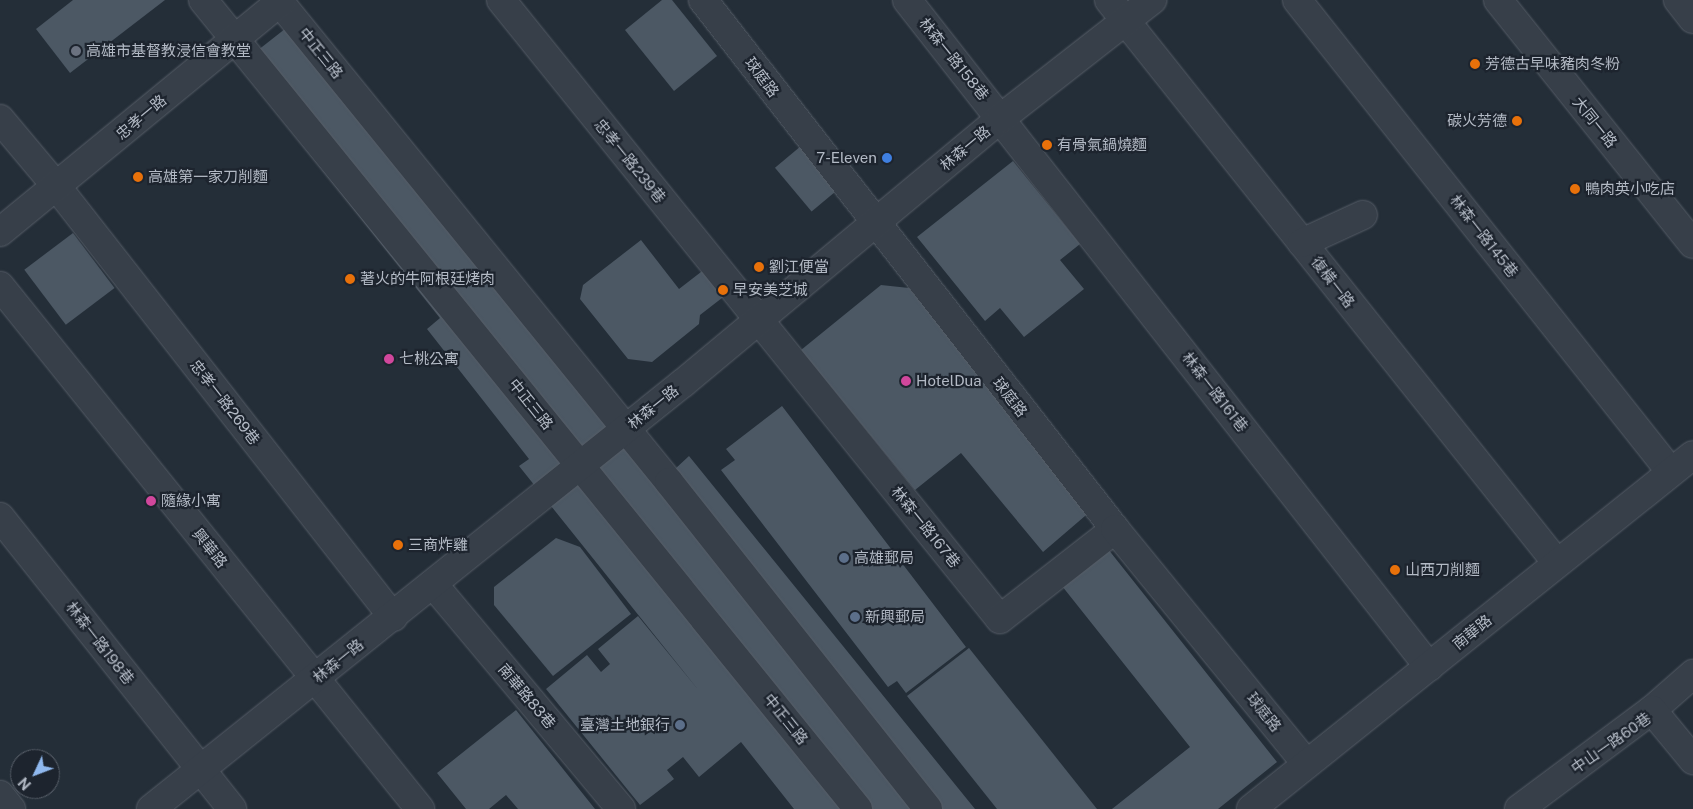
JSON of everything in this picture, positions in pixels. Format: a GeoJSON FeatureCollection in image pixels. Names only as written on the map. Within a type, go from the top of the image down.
{"type":"FeatureCollection","features":[{"type":"Feature","properties":{"kind":"street","name":"中正三路"},"geometry":{"type":"LineString","coordinates":[[203,0],[858,809]]}},
{"type":"Feature","properties":{"kind":"street","name":"忠孝一路239巷"},"geometry":{"type":"LineString","coordinates":[[501,0],[760,321]]}},
{"type":"Feature","properties":{"kind":"street","name":"球庭路"},"geometry":{"type":"LineString","coordinates":[[703,0],[875,224],[1115,529],[1307,764]]}},
{"type":"Feature","properties":{"kind":"street","name":"林森一路158巷"},"geometry":{"type":"LineString","coordinates":[[907,0],[1001,118]]}},
{"type":"Feature","properties":{"kind":"street","name":"林森一路"},"geometry":{"type":"LineString","coordinates":[[151,809],[200,768],[316,679],[760,321],[1001,118],[1117,10],[1152,0]]}},
{"type":"Feature","properties":{"kind":"street","name":"林森一路145巷"},"geometry":{"type":"LineString","coordinates":[[1297,0],[1671,472]]}},
{"type":"Feature","properties":{"kind":"street","name":"大同一路"},"geometry":{"type":"LineString","coordinates":[[1498,0],[1693,244]]}},
{"type":"Feature","properties":{"kind":"street"},"geometry":{"type":"LineString","coordinates":[[1678,0],[1693,19]]}},
{"type":"Feature","properties":{"kind":"street","name":"中正三路"},"geometry":{"type":"LineString","coordinates":[[280,1],[626,429],[928,809]]}},
{"type":"Feature","properties":{"kind":"street","name":"忠孝一路"},"geometry":{"type":"LineString","coordinates":[[0,232],[57,187],[280,1]]}},
{"type":"Feature","properties":{"kind":"street","name":"復橫一路"},"geometry":{"type":"LineString","coordinates":[[1117,10],[1557,563]]}},
{"type":"Feature","properties":{"kind":"street","name":"林森一路161巷"},"geometry":{"type":"LineString","coordinates":[[1001,118],[1428,667]]}},
{"type":"Feature","properties":{"kind":"street","name":"忠孝一路269巷"},"geometry":{"type":"LineString","coordinates":[[0,119],[57,187],[393,617]]}},
{"type":"Feature","properties":{"kind":"street"},"geometry":{"type":"LineString","coordinates":[[1302,242],[1363,215]]}},
{"type":"Feature","properties":{"kind":"street","name":"興華路"},"geometry":{"type":"LineString","coordinates":[[0,286],[420,809]]}},
{"type":"Feature","properties":{"kind":"street","name":"林森一路167巷"},"geometry":{"type":"LineString","coordinates":[[760,321],[1000,619],[1115,529]]}},
{"type":"Feature","properties":{"kind":"street","name":"南華路"},"geometry":{"type":"LineString","coordinates":[[1262,806],[1307,764],[1693,455]]}},
{"type":"Feature","properties":{"kind":"street","name":"林森一路198巷"},"geometry":{"type":"LineString","coordinates":[[0,517],[232,809]]}},
{"type":"Feature","properties":{"kind":"street","name":"南華路83巷"},"geometry":{"type":"LineString","coordinates":[[433,584],[621,809]]}},
{"type":"Feature","properties":{"kind":"street"},"geometry":{"type":"LineString","coordinates":[[1652,710],[1693,674]]}},
{"type":"Feature","properties":{"kind":"street","name":"中山一路60巷"},"geometry":{"type":"LineString","coordinates":[[1519,809],[1652,710],[1693,760]]}},
{"type":"Feature","properties":{"kind":"street"},"geometry":{"type":"LineString","coordinates":[[0,795],[11,809]]}},
{"type":"Feature","properties":{"kind":"building","name":"高雄市基督教浸信會教堂"},"geometry":{"type":"Polygon","coordinates":[[[73,0],[165,0],[70,73],[36,29],[73,0]]]}},
{"type":"Feature","properties":{"kind":"building"},"geometry":{"type":"Polygon","coordinates":[[[662,0],[672,0],[717,56],[674,91],[625,30],[662,0]]]}},
{"type":"Feature","properties":{"kind":"building"},"geometry":{"type":"Polygon","coordinates":[[[290,25],[675,469],[689,456],[975,809],[794,809],[741,742],[699,777],[683,757],[667,770],[674,779],[640,805],[546,689],[587,655],[601,672],[610,664],[598,649],[638,616],[700,692],[519,466],[529,459],[427,329],[440,318],[239,65],[290,25]]]}},
{"type":"Feature","properties":{"kind":"building"},"geometry":{"type":"Polygon","coordinates":[[[801,146],[838,190],[812,212],[775,168],[801,146]]]}},
{"type":"Feature","properties":{"kind":"building"},"geometry":{"type":"Polygon","coordinates":[[[1013,161],[1080,244],[1060,260],[1084,289],[1024,337],[1000,308],[985,321],[917,237],[1013,161]]]}},
{"type":"Feature","properties":{"kind":"building"},"geometry":{"type":"Polygon","coordinates":[[[73,233],[115,288],[66,325],[24,270],[73,233]]]}},
{"type":"Feature","properties":{"kind":"building"},"geometry":{"type":"Polygon","coordinates":[[[641,240],[679,289],[710,265],[731,291],[700,315],[699,324],[652,362],[628,359],[580,299],[583,285],[641,240]]]}},
{"type":"Feature","properties":{"kind":"building","name":"HotelDua"},"geometry":{"type":"Polygon","coordinates":[[[881,285],[909,288],[1092,510],[1043,552],[961,453],[915,490],[801,350],[881,285]]]}},
{"type":"Feature","properties":{"kind":"building","name":"高雄郵局"},"geometry":{"type":"Polygon","coordinates":[[[782,406],[966,647],[906,693],[897,681],[888,687],[721,470],[735,460],[726,449],[782,406]]]}},
{"type":"Feature","properties":{"kind":"building"},"geometry":{"type":"Polygon","coordinates":[[[556,538],[580,547],[631,614],[553,676],[494,605],[494,587],[556,538]]]}},
{"type":"Feature","properties":{"kind":"building"},"geometry":{"type":"Polygon","coordinates":[[[1108,549],[1277,762],[1218,809],[1112,809],[1190,747],[1062,586],[1108,549]]]}},
{"type":"Feature","properties":{"kind":"building"},"geometry":{"type":"Polygon","coordinates":[[[969,648],[1097,809],[997,809],[907,696],[969,648]]]}},
{"type":"Feature","properties":{"kind":"building"},"geometry":{"type":"Polygon","coordinates":[[[516,710],[595,809],[518,809],[506,795],[489,809],[466,809],[437,773],[516,710]]]}},
{"type":"Feature","properties":{"kind":"place","name":"高雄市基督教浸信會教堂"},"geometry":{"type":"Point","coordinates":[76,51]}},
{"type":"Feature","properties":{"kind":"place","name":"芳德古早味豬肉冬粉"},"geometry":{"type":"Point","coordinates":[1475,64]}},
{"type":"Feature","properties":{"kind":"place","name":"碳火芳德"},"geometry":{"type":"Point","coordinates":[1517,121]}},
{"type":"Feature","properties":{"kind":"place","name":"有骨氣鍋燒麵"},"geometry":{"type":"Point","coordinates":[1047,145]}},
{"type":"Feature","properties":{"kind":"place","name":"7-Eleven"},"geometry":{"type":"Point","coordinates":[887,158]}},
{"type":"Feature","properties":{"kind":"place","name":"高雄第一家刀削麵"},"geometry":{"type":"Point","coordinates":[138,177]}},
{"type":"Feature","properties":{"kind":"place","name":"鴨肉英小吃店"},"geometry":{"type":"Point","coordinates":[1575,189]}},
{"type":"Feature","properties":{"kind":"place","name":"劉江便當"},"geometry":{"type":"Point","coordinates":[759,267]}},
{"type":"Feature","properties":{"kind":"place","name":"著火的牛阿根廷烤肉"},"geometry":{"type":"Point","coordinates":[350,279]}},
{"type":"Feature","properties":{"kind":"place","name":"早安美芝城"},"geometry":{"type":"Point","coordinates":[723,290]}},
{"type":"Feature","properties":{"kind":"place","name":"七桃公寓"},"geometry":{"type":"Point","coordinates":[389,359]}},
{"type":"Feature","properties":{"kind":"place","name":"HotelDua"},"geometry":{"type":"Point","coordinates":[906,381]}},
{"type":"Feature","properties":{"kind":"place","name":"隨緣小寓"},"geometry":{"type":"Point","coordinates":[151,501]}},
{"type":"Feature","properties":{"kind":"place","name":"三商炸雞"},"geometry":{"type":"Point","coordinates":[398,545]}},
{"type":"Feature","properties":{"kind":"place","name":"高雄郵局"},"geometry":{"type":"Point","coordinates":[844,558]}},
{"type":"Feature","properties":{"kind":"place","name":"山西刀削麵"},"geometry":{"type":"Point","coordinates":[1395,570]}},
{"type":"Feature","properties":{"kind":"place","name":"新興郵局"},"geometry":{"type":"Point","coordinates":[855,617]}},
{"type":"Feature","properties":{"kind":"place","name":"臺灣土地銀行"},"geometry":{"type":"Point","coordinates":[680,725]}}]}
